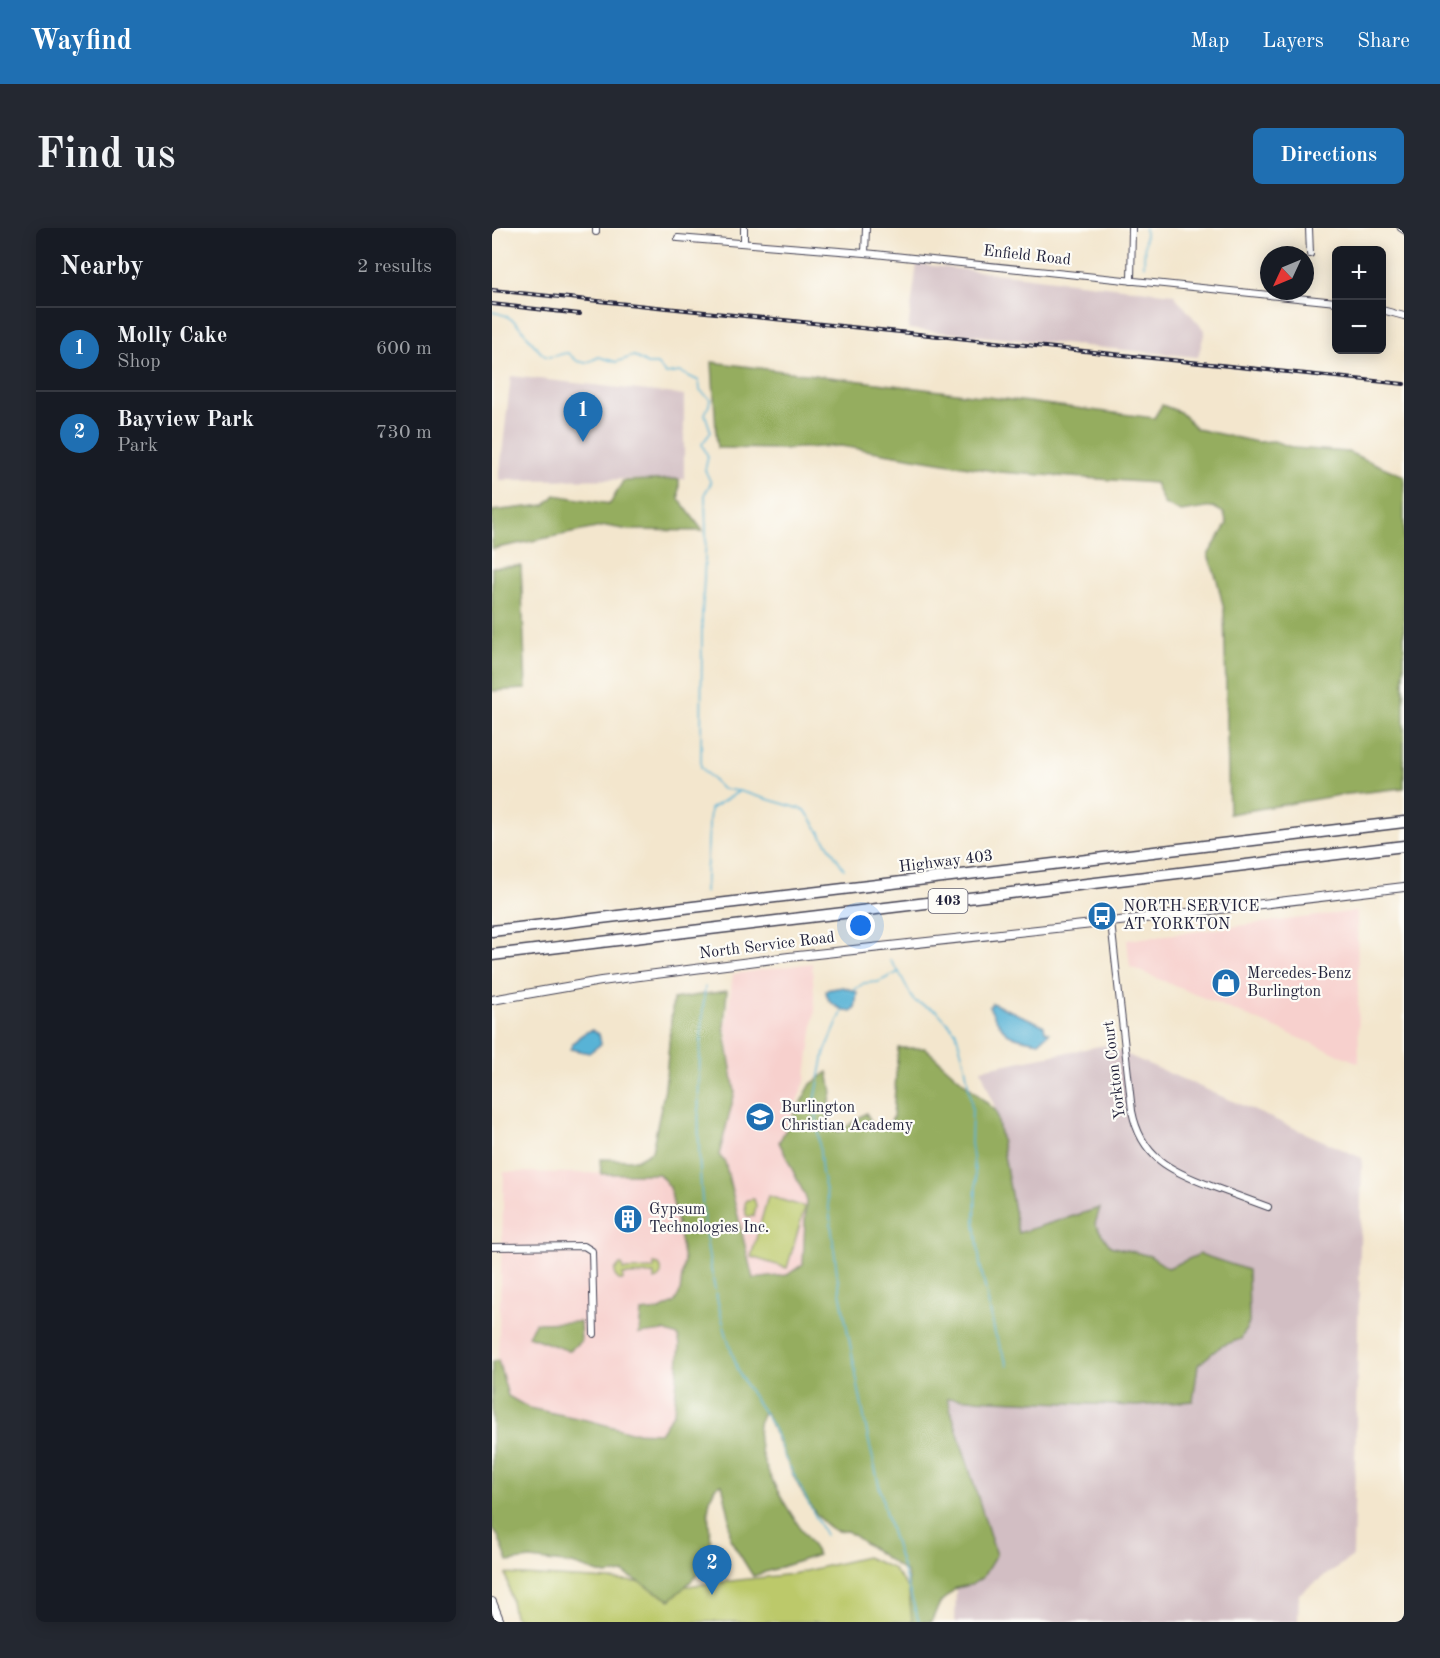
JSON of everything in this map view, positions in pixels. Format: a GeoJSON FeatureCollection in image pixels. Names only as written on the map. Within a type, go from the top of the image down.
{"type":"FeatureCollection","features":[{"type":"Feature","properties":{"kind":"highway","name":"Highway 403"},"geometry":{"type":"LineString","coordinates":[[492,932],[1404,822]]}},
{"type":"Feature","properties":{"kind":"highway","name":"403"},"geometry":{"type":"LineString","coordinates":[[492,955],[1404,846]]}},
{"type":"Feature","properties":{"kind":"street"},"geometry":{"type":"LineString","coordinates":[[744,228],[744,242]]}},
{"type":"Feature","properties":{"kind":"street"},"geometry":{"type":"LineString","coordinates":[[865,253],[866,228]]}},
{"type":"Feature","properties":{"kind":"street"},"geometry":{"type":"LineString","coordinates":[[1131,281],[1132,228]]}},
{"type":"Feature","properties":{"kind":"street"},"geometry":{"type":"LineString","coordinates":[[1309,228],[1310,246]]}},
{"type":"Feature","properties":{"kind":"street","name":"Enfield Road"},"geometry":{"type":"LineString","coordinates":[[678,238],[865,253],[1332,302]]}},
{"type":"Feature","properties":{"kind":"street"},"geometry":{"type":"LineString","coordinates":[[1386,311],[1404,316]]}},
{"type":"Feature","properties":{"kind":"street","name":"North Service Road"},"geometry":{"type":"LineString","coordinates":[[492,1000],[601,981],[789,957],[1404,887]]}},
{"type":"Feature","properties":{"kind":"street","name":"Yorkton Court"},"geometry":{"type":"LineString","coordinates":[[1111,922],[1132,1111],[1141,1139],[1164,1165],[1182,1175],[1268,1207]]}},
{"type":"Feature","properties":{"kind":"street"},"geometry":{"type":"LineString","coordinates":[[492,1247],[585,1246],[592,1251],[594,1334]]}},
{"type":"Feature","properties":{"kind":"street"},"geometry":{"type":"LineString","coordinates":[[492,1602],[500,1622]]}},
{"type":"Feature","properties":{"kind":"shaded area"},"geometry":{"type":"Polygon","coordinates":[[[917,264],[1173,294],[1205,331],[1198,357],[908,329],[917,264]]]}},
{"type":"Feature","properties":{"kind":"shaded area"},"geometry":{"type":"Polygon","coordinates":[[[511,376],[684,395],[684,479],[499,480],[511,376]]]}},
{"type":"Feature","properties":{"kind":"shaded area"},"geometry":{"type":"Polygon","coordinates":[[[1357,911],[1359,1063],[1130,967],[1127,940],[1357,911]]]}},
{"type":"Feature","properties":{"kind":"shaded area","name":"Burlington Christian Academy"},"geometry":{"type":"Polygon","coordinates":[[[812,963],[815,1010],[805,1082],[780,1142],[806,1198],[803,1264],[787,1275],[753,1279],[725,1162],[719,1155],[735,1092],[726,1026],[733,974],[812,963]]]}},
{"type":"Feature","properties":{"kind":"shaded area"},"geometry":{"type":"Polygon","coordinates":[[[1105,1045],[1362,1158],[1353,1556],[1299,1594],[1298,1622],[955,1622],[956,1588],[971,1585],[947,1397],[1137,1406],[1198,1365],[1221,1346],[1241,1339],[1249,1323],[1247,1309],[1200,1254],[1169,1268],[1150,1256],[1110,1246],[1095,1224],[1100,1208],[1018,1234],[996,1111],[981,1069],[1105,1045]]]}},
{"type":"Feature","properties":{"kind":"shaded area"},"geometry":{"type":"Polygon","coordinates":[[[504,1172],[659,1174],[670,1187],[684,1260],[680,1292],[674,1303],[660,1310],[642,1312],[639,1334],[664,1331],[678,1335],[680,1345],[674,1412],[660,1433],[631,1432],[529,1408],[508,1396],[498,1360],[504,1172]]]}},
{"type":"Feature","properties":{"kind":"green space"},"geometry":{"type":"Polygon","coordinates":[[[712,362],[1154,418],[1162,405],[1180,412],[1197,429],[1257,442],[1274,441],[1294,448],[1348,452],[1404,476],[1404,788],[1340,795],[1229,814],[1224,610],[1208,555],[1227,524],[1224,513],[1213,507],[1181,512],[1164,504],[1155,483],[999,472],[841,446],[782,449],[717,448],[712,362]]]}},
{"type":"Feature","properties":{"kind":"green space"},"geometry":{"type":"Polygon","coordinates":[[[679,479],[679,499],[703,531],[629,530],[606,526],[492,549],[492,511],[545,505],[555,495],[610,504],[623,481],[679,479]]]}},
{"type":"Feature","properties":{"kind":"green space"},"geometry":{"type":"Polygon","coordinates":[[[521,566],[526,689],[492,691],[492,567],[521,566]]]}},
{"type":"Feature","properties":{"kind":"green space"},"geometry":{"type":"Polygon","coordinates":[[[727,991],[724,1027],[735,1092],[719,1155],[725,1162],[753,1279],[787,1275],[803,1264],[806,1198],[779,1142],[811,1084],[828,1072],[832,1092],[826,1122],[839,1132],[866,1113],[873,1124],[888,1129],[893,1117],[898,1048],[925,1048],[996,1111],[1018,1233],[1100,1208],[1095,1224],[1110,1246],[1150,1256],[1168,1268],[1200,1254],[1248,1270],[1249,1323],[1241,1339],[1221,1346],[1198,1365],[1193,1401],[1137,1406],[947,1398],[996,1555],[983,1577],[971,1585],[956,1588],[940,1603],[931,1622],[912,1622],[907,1573],[847,1531],[837,1531],[826,1525],[816,1513],[795,1479],[766,1413],[763,1413],[759,1429],[760,1447],[766,1466],[786,1506],[818,1555],[753,1576],[730,1539],[729,1515],[722,1484],[716,1486],[709,1507],[711,1544],[707,1563],[696,1577],[670,1600],[624,1573],[605,1575],[572,1564],[530,1559],[508,1562],[498,1536],[492,1528],[492,1362],[498,1360],[508,1396],[529,1408],[631,1432],[660,1433],[674,1412],[680,1345],[678,1336],[664,1331],[639,1334],[641,1312],[660,1310],[674,1303],[680,1292],[684,1260],[670,1187],[659,1174],[601,1174],[600,1159],[636,1160],[652,1151],[665,1088],[673,999],[727,991]]]}},
{"type":"Feature","properties":{"kind":"green space"},"geometry":{"type":"Polygon","coordinates":[[[768,1196],[805,1207],[787,1268],[751,1257],[768,1196]]]}},
{"type":"Feature","properties":{"kind":"green space"},"geometry":{"type":"Polygon","coordinates":[[[754,1199],[756,1205],[754,1216],[749,1217],[746,1215],[745,1204],[747,1200],[754,1199]]]}},
{"type":"Feature","properties":{"kind":"green space"},"geometry":{"type":"Polygon","coordinates":[[[654,1264],[659,1265],[661,1269],[658,1279],[654,1280],[654,1274],[623,1275],[623,1280],[615,1276],[615,1270],[619,1265],[622,1265],[623,1270],[654,1269],[654,1264]]]}},
{"type":"Feature","properties":{"kind":"green space"},"geometry":{"type":"Polygon","coordinates":[[[580,1322],[581,1341],[569,1351],[528,1336],[535,1323],[580,1322]]]}},
{"type":"Feature","properties":{"kind":"green space"},"geometry":{"type":"Polygon","coordinates":[[[866,1557],[892,1568],[921,1604],[923,1622],[522,1622],[514,1616],[506,1574],[627,1581],[679,1587],[792,1574],[866,1557]]]}},
{"type":"Feature","properties":{"kind":"water"},"geometry":{"type":"Polygon","coordinates":[[[843,987],[857,992],[855,1009],[851,1012],[834,1005],[828,999],[826,990],[843,987]]]}},
{"type":"Feature","properties":{"kind":"water"},"geometry":{"type":"Polygon","coordinates":[[[992,1003],[1041,1024],[1049,1033],[1039,1042],[1013,1036],[999,1024],[989,1007],[992,1003]]]}},
{"type":"Feature","properties":{"kind":"water"},"geometry":{"type":"Polygon","coordinates":[[[592,1030],[599,1034],[601,1044],[589,1053],[570,1049],[579,1037],[592,1030]]]}},
{"type":"Feature","properties":{"kind":"waterway"},"geometry":{"type":"LineString","coordinates":[[1144,266],[1145,228]]}},
{"type":"Feature","properties":{"kind":"waterway"},"geometry":{"type":"LineString","coordinates":[[492,312],[502,314],[517,323],[545,356],[568,353],[577,361],[586,363],[599,357],[616,362],[634,356],[647,364],[657,364],[666,374],[680,372],[699,381],[700,390],[710,399],[705,414],[711,432],[702,444],[708,457],[705,470],[711,483],[705,493],[701,767],[722,789],[739,791],[805,810],[844,869]]}},
{"type":"Feature","properties":{"kind":"waterway"},"geometry":{"type":"LineString","coordinates":[[705,892],[710,809],[738,792]]}},
{"type":"Feature","properties":{"kind":"waterway"},"geometry":{"type":"LineString","coordinates":[[890,960],[914,1001],[937,1011],[956,1032],[965,1065],[972,1108],[971,1143],[976,1181],[975,1222],[980,1264],[995,1334],[1008,1366]]}},
{"type":"Feature","properties":{"kind":"waterway"},"geometry":{"type":"LineString","coordinates":[[854,990],[864,983],[878,982],[899,972]]}},
{"type":"Feature","properties":{"kind":"waterway"},"geometry":{"type":"LineString","coordinates":[[705,987],[699,1083],[700,1181],[705,1230],[723,1325],[738,1370],[773,1427],[783,1454],[825,1535]]}},
{"type":"Feature","properties":{"kind":"waterway"},"geometry":{"type":"LineString","coordinates":[[843,1010],[824,1054],[815,1101],[822,1173],[828,1200],[838,1281],[868,1438],[886,1515],[919,1622]]}},
{"type":"Feature","properties":{"kind":"railway"},"geometry":{"type":"LineString","coordinates":[[492,290],[1404,384]]}},
{"type":"Feature","properties":{"kind":"railway"},"geometry":{"type":"LineString","coordinates":[[492,304],[580,314]]}},
{"type":"Feature","properties":{"kind":"place","name":"Molly Cake"},"geometry":{"type":"Point","coordinates":[583,442]}},
{"type":"Feature","properties":{"kind":"place","name":"NORTH SERVICE AT YORKTON"},"geometry":{"type":"Point","coordinates":[1102,916]}},
{"type":"Feature","properties":{"kind":"place","name":"Mercedes-Benz Burlington"},"geometry":{"type":"Point","coordinates":[1226,983]}},
{"type":"Feature","properties":{"kind":"place","name":"Burlington Christian Academy"},"geometry":{"type":"Point","coordinates":[760,1117]}},
{"type":"Feature","properties":{"kind":"place","name":"Gypsum Technologies Inc."},"geometry":{"type":"Point","coordinates":[628,1219]}},
{"type":"Feature","properties":{"kind":"place","name":"Bayview Park"},"geometry":{"type":"Point","coordinates":[712,1595]}}]}
